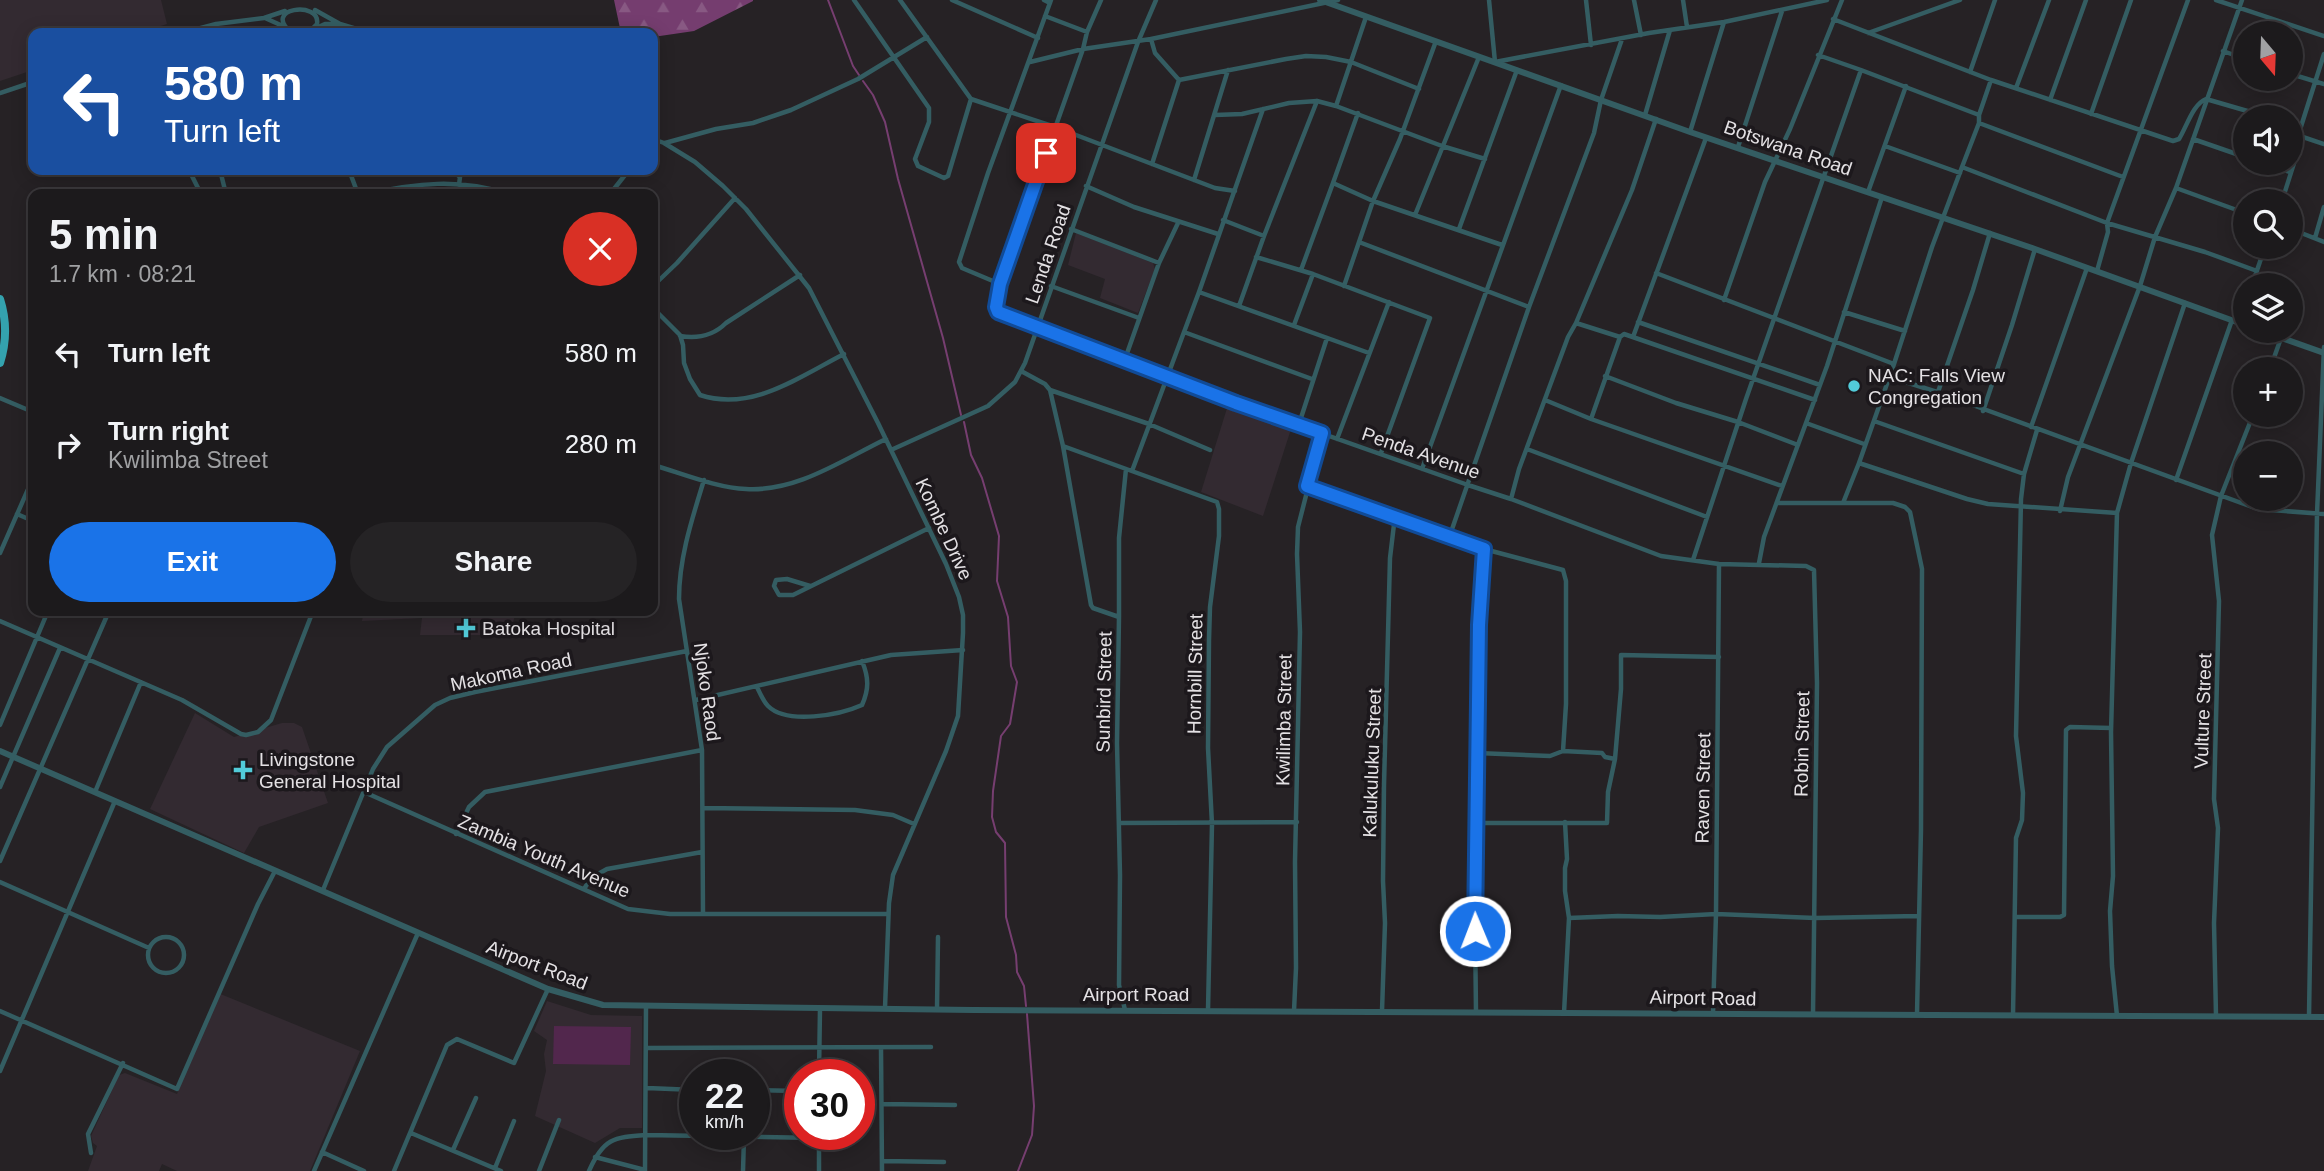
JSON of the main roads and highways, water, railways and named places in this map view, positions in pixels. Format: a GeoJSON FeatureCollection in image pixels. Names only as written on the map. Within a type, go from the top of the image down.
{"type":"FeatureCollection","features":[{"type":"Feature","properties":{"kind":"highway"},"geometry":{"type":"LineString","coordinates":[[0,299],[6,332],[0,363]]}},
{"type":"Feature","properties":{"kind":"waterway"},"geometry":{"type":"LineString","coordinates":[[828,0],[853,66],[859,75]]}},
{"type":"Feature","properties":{"kind":"waterway"},"geometry":{"type":"LineString","coordinates":[[863,81],[873,95],[885,122],[961,415]]}},
{"type":"Feature","properties":{"kind":"waterway"},"geometry":{"type":"LineString","coordinates":[[964,422],[971,455],[982,478],[999,536],[997,581],[1008,617],[1011,666],[1017,682],[1010,724],[1001,736],[992,817],[996,832],[1005,843],[1006,917],[1016,955],[1017,972],[1024,986],[1026,1006]]}},
{"type":"Feature","properties":{"kind":"waterway"},"geometry":{"type":"LineString","coordinates":[[1018,1171],[1032,1135],[1034,1106],[1027,1014]]}},
{"type":"Feature","properties":{"kind":"place","name":"NAC: Falls View Congregation"},"geometry":{"type":"Point","coordinates":[1854,386]}},
{"type":"Feature","properties":{"kind":"place","name":"Batoka Hospital"},"geometry":{"type":"Point","coordinates":[466,628]}},
{"type":"Feature","properties":{"kind":"place","name":"Livingstone General Hospital"},"geometry":{"type":"Point","coordinates":[243,770]}}]}
